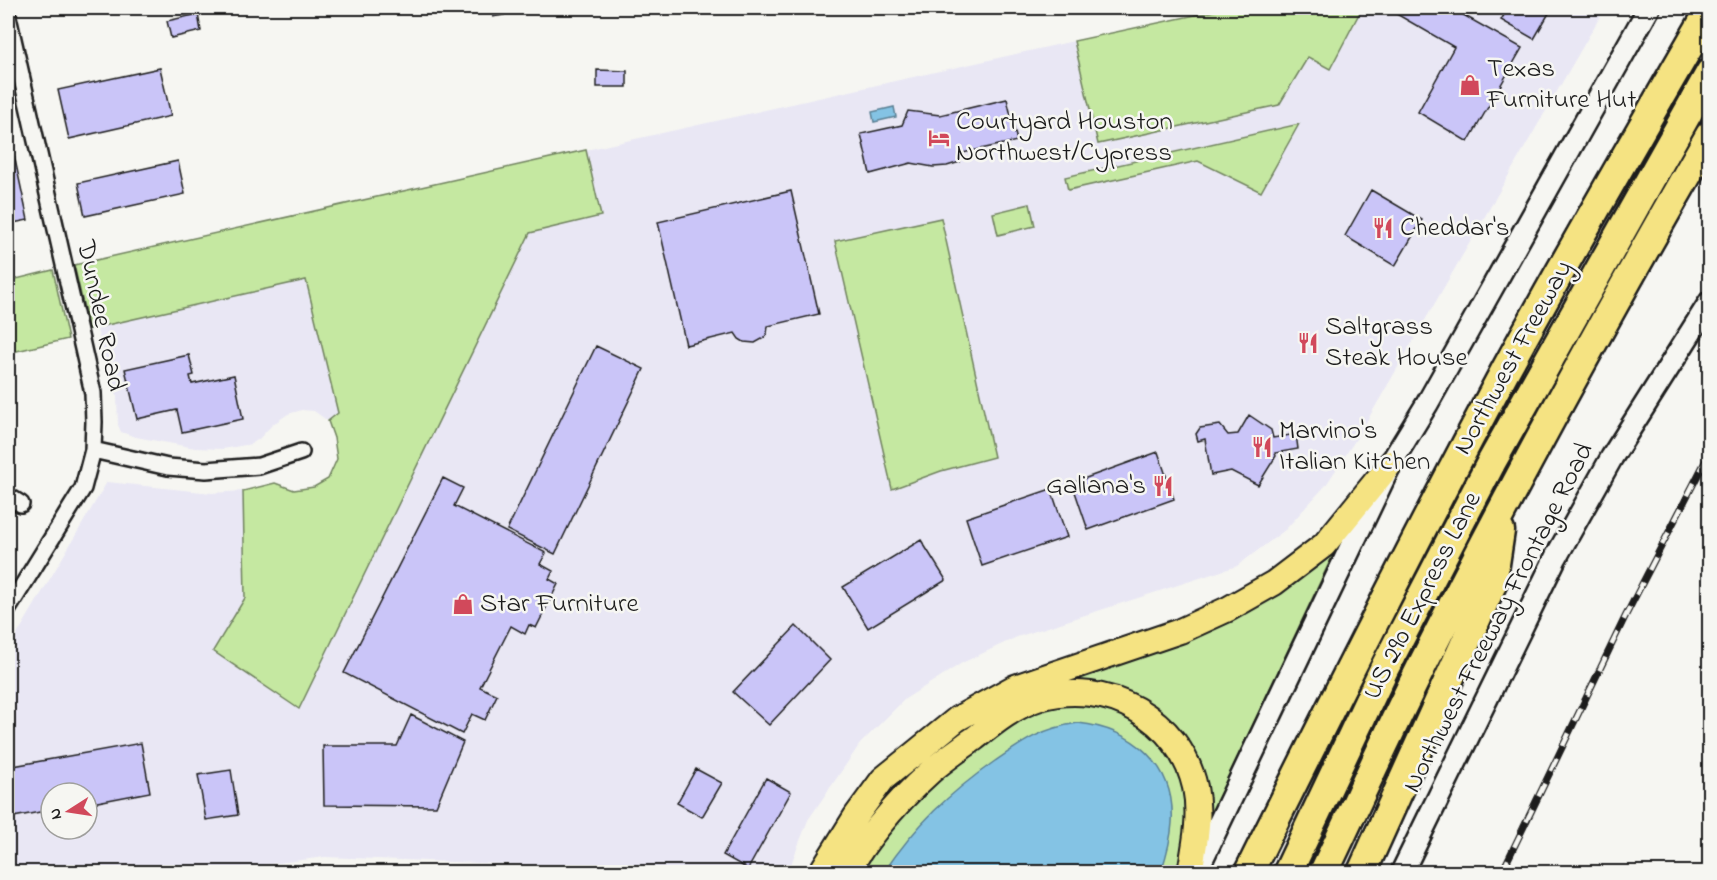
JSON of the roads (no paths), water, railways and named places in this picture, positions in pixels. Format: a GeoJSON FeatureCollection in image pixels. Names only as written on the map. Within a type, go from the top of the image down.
{"type":"FeatureCollection","features":[{"type":"Feature","properties":{"kind":"highway","name":"Northwest Freeway"},"geometry":{"type":"LineString","coordinates":[[1249,873],[1399,574],[1506,369],[1710,10]]}},
{"type":"Feature","properties":{"kind":"highway","name":"US 290 Express Lane"},"geometry":{"type":"LineString","coordinates":[[1288,873],[1384,669],[1491,463],[1710,73]]}},
{"type":"Feature","properties":{"kind":"highway"},"geometry":{"type":"LineString","coordinates":[[1324,873],[1428,653],[1637,261],[1710,135]]}},
{"type":"Feature","properties":{"kind":"highway"},"geometry":{"type":"LineString","coordinates":[[1362,873],[1492,584],[1504,508]]}},
{"type":"Feature","properties":{"kind":"main road"},"geometry":{"type":"LineString","coordinates":[[1196,873],[1391,463],[1649,8]]}},
{"type":"Feature","properties":{"kind":"main road","name":"Northwest Freeway Frontage Road"},"geometry":{"type":"LineString","coordinates":[[1402,873],[1556,557],[1612,457],[1710,302]]}},
{"type":"Feature","properties":{"kind":"main road"},"geometry":{"type":"LineString","coordinates":[[821,873],[856,816],[884,780],[957,719],[1015,687],[1180,631],[1228,609],[1274,583],[1324,545],[1391,463]]}},
{"type":"Feature","properties":{"kind":"main road"},"geometry":{"type":"LineString","coordinates":[[849,873],[864,845],[884,820],[908,792],[932,770],[1015,709],[1042,698],[1070,693],[1099,695],[1138,710],[1161,727],[1179,750],[1191,773],[1197,801],[1197,830],[1190,873]]}},
{"type":"Feature","properties":{"kind":"street","name":"Dundee Road"},"geometry":{"type":"LineString","coordinates":[[8,17],[93,393],[94,422],[93,450],[83,488],[8,609]]}},
{"type":"Feature","properties":{"kind":"street"},"geometry":{"type":"LineString","coordinates":[[93,450],[168,467],[206,470],[260,466],[301,452]]}},
{"type":"Feature","properties":{"kind":"street"},"geometry":{"type":"LineString","coordinates":[[8,496],[21,504]]}},
{"type":"Feature","properties":{"kind":"water"},"geometry":{"type":"Polygon","coordinates":[[[894,107],[896,117],[874,122],[872,112],[894,107]]]}},
{"type":"Feature","properties":{"kind":"water"},"geometry":{"type":"Polygon","coordinates":[[[1078,723],[1116,733],[1133,742],[1147,753],[1167,783],[1172,823],[1161,872],[884,872],[908,839],[934,811],[978,773],[1034,736],[1054,728],[1078,723]]]}},
{"type":"Feature","properties":{"kind":"railway"},"geometry":{"type":"LineString","coordinates":[[1502,872],[1626,615],[1710,452]]}},
{"type":"Feature","properties":{"kind":"place","name":"Texas Furniture Hut"},"geometry":{"type":"Point","coordinates":[1470,85]}},
{"type":"Feature","properties":{"kind":"place","name":"Courtyard Houston Northwest/Cypress"},"geometry":{"type":"Point","coordinates":[939,138]}},
{"type":"Feature","properties":{"kind":"place","name":"Cheddar's"},"geometry":{"type":"Point","coordinates":[1383,228]}},
{"type":"Feature","properties":{"kind":"place","name":"Saltgrass Steak House"},"geometry":{"type":"Point","coordinates":[1308,343]}},
{"type":"Feature","properties":{"kind":"place","name":"Marvino's Italian Kitchen"},"geometry":{"type":"Point","coordinates":[1262,447]}},
{"type":"Feature","properties":{"kind":"place","name":"Galiana's"},"geometry":{"type":"Point","coordinates":[1163,486]}},
{"type":"Feature","properties":{"kind":"place","name":"Star Furniture"},"geometry":{"type":"Point","coordinates":[463,604]}}]}
